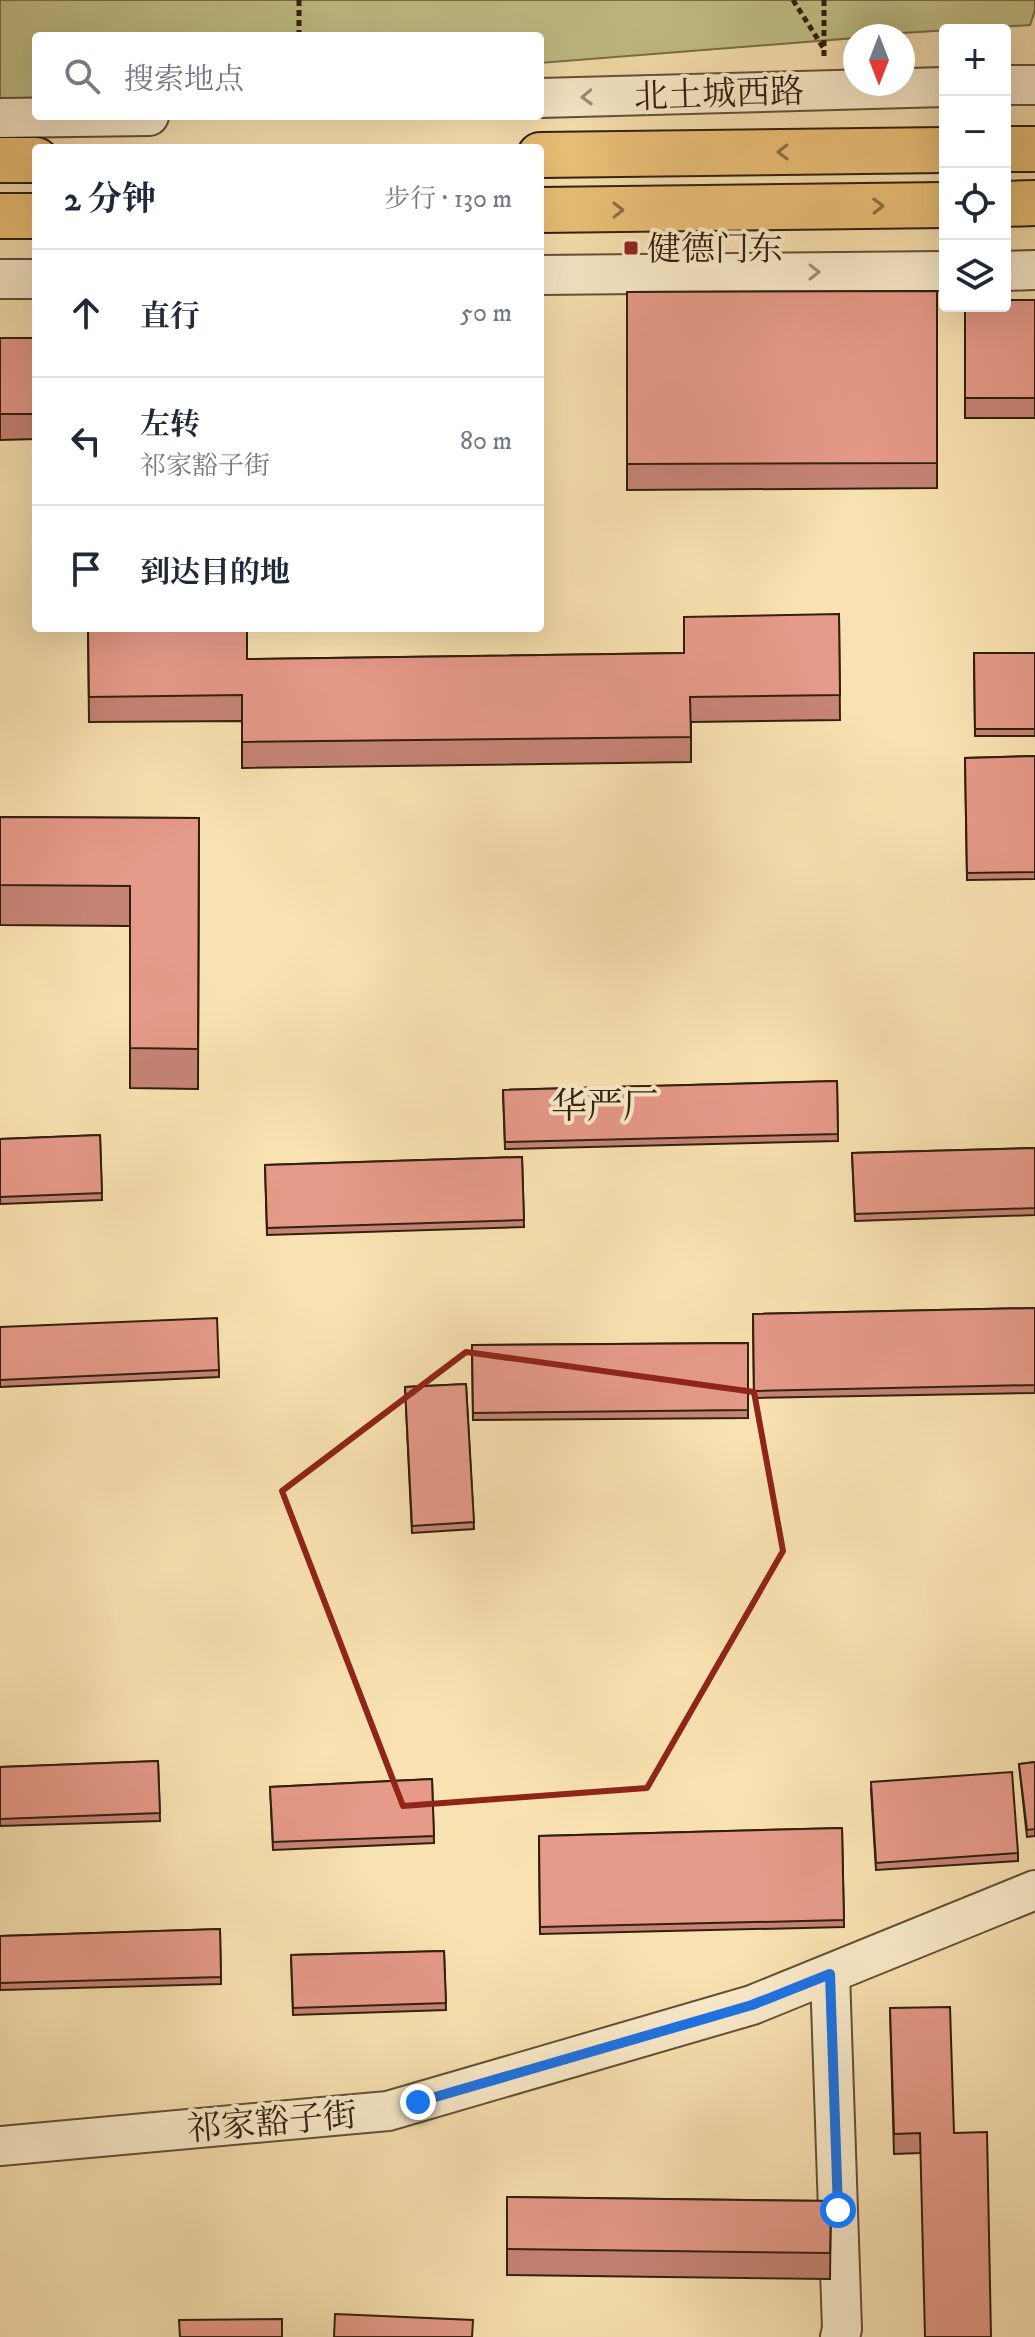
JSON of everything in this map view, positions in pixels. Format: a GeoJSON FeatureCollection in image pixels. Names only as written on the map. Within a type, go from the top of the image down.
{"type":"FeatureCollection","features":[{"type":"Feature","properties":{"kind":"main road"},"geometry":{"type":"LineString","coordinates":[[1011,149],[1035,149]]}},
{"type":"Feature","properties":{"kind":"main road","name":"北土城西路"},"geometry":{"type":"LineString","coordinates":[[544,155],[939,150]]}},
{"type":"Feature","properties":{"kind":"main road"},"geometry":{"type":"LineString","coordinates":[[0,160],[32,160]]}},
{"type":"Feature","properties":{"kind":"main road"},"geometry":{"type":"LineString","coordinates":[[1011,204],[1035,203]]}},
{"type":"Feature","properties":{"kind":"main road"},"geometry":{"type":"LineString","coordinates":[[544,210],[939,205]]}},
{"type":"Feature","properties":{"kind":"main road"},"geometry":{"type":"LineString","coordinates":[[0,216],[32,216]]}},
{"type":"Feature","properties":{"kind":"street"},"geometry":{"type":"LineString","coordinates":[[1011,85],[1035,85]]}},
{"type":"Feature","properties":{"kind":"street","name":"北土城西路"},"geometry":{"type":"LineString","coordinates":[[544,98],[939,87]]}},
{"type":"Feature","properties":{"kind":"street"},"geometry":{"type":"LineString","coordinates":[[0,118],[32,118]]}},
{"type":"Feature","properties":{"kind":"street"},"geometry":{"type":"LineString","coordinates":[[1011,271],[1035,270]]}},
{"type":"Feature","properties":{"kind":"street"},"geometry":{"type":"LineString","coordinates":[[544,275],[939,271]]}},
{"type":"Feature","properties":{"kind":"street"},"geometry":{"type":"LineString","coordinates":[[0,279],[32,279]]}},
{"type":"Feature","properties":{"kind":"street","name":"祁家豁子街"},"geometry":{"type":"LineString","coordinates":[[0,2146],[388,2111],[752,2005],[1035,1890]]}},
{"type":"Feature","properties":{"kind":"street"},"geometry":{"type":"LineString","coordinates":[[830,1974],[842,2313],[840,2337]]}},
{"type":"Feature","properties":{"kind":"path"},"geometry":{"type":"LineString","coordinates":[[299,0],[299,32]]}},
{"type":"Feature","properties":{"kind":"path"},"geometry":{"type":"LineString","coordinates":[[793,0],[824,50]]}},
{"type":"Feature","properties":{"kind":"path"},"geometry":{"type":"LineString","coordinates":[[824,0],[825,90]]}},
{"type":"Feature","properties":{"kind":"highlighted area"},"geometry":{"type":"Polygon","coordinates":[[[466,1352],[754,1392],[783,1551],[647,1788],[403,1806],[282,1491],[466,1352]]]}},
{"type":"Feature","properties":{"kind":"shaded area"},"geometry":{"type":"Polygon","coordinates":[[[0,0],[1035,0],[1030,25],[939,24],[939,31],[915,32],[915,24],[843,24],[843,39],[544,63],[544,32],[32,32],[32,98],[0,98],[0,0]]]}},
{"type":"Feature","properties":{"kind":"building"},"geometry":{"type":"Polygon","coordinates":[[[937,291],[937,463],[627,464],[627,292],[937,291]]]}},
{"type":"Feature","properties":{"kind":"building"},"geometry":{"type":"Polygon","coordinates":[[[1011,300],[1035,300],[1035,398],[965,398],[965,312],[1011,312],[1011,300]]]}},
{"type":"Feature","properties":{"kind":"building"},"geometry":{"type":"Polygon","coordinates":[[[0,338],[32,338],[32,414],[0,414],[0,338]]]}},
{"type":"Feature","properties":{"kind":"building"},"geometry":{"type":"Polygon","coordinates":[[[839,614],[840,695],[690,697],[691,737],[242,742],[242,695],[89,697],[88,632],[247,632],[247,659],[684,653],[684,617],[839,614]]]}},
{"type":"Feature","properties":{"kind":"building"},"geometry":{"type":"Polygon","coordinates":[[[974,653],[1035,653],[1035,729],[975,729],[974,653]]]}},
{"type":"Feature","properties":{"kind":"building"},"geometry":{"type":"Polygon","coordinates":[[[1035,756],[1035,872],[967,873],[965,758],[1035,756]]]}},
{"type":"Feature","properties":{"kind":"building"},"geometry":{"type":"Polygon","coordinates":[[[0,817],[199,818],[198,1049],[130,1048],[130,886],[0,885],[0,817]]]}},
{"type":"Feature","properties":{"kind":"building"},"geometry":{"type":"Polygon","coordinates":[[[837,1081],[838,1134],[505,1142],[503,1090],[837,1081]]]}},
{"type":"Feature","properties":{"kind":"building"},"geometry":{"type":"Polygon","coordinates":[[[100,1135],[102,1193],[0,1197],[0,1139],[100,1135]]]}},
{"type":"Feature","properties":{"kind":"building"},"geometry":{"type":"Polygon","coordinates":[[[1035,1148],[1035,1208],[855,1214],[852,1153],[1035,1148]]]}},
{"type":"Feature","properties":{"kind":"building"},"geometry":{"type":"Polygon","coordinates":[[[522,1157],[524,1220],[267,1228],[265,1165],[522,1157]]]}},
{"type":"Feature","properties":{"kind":"building"},"geometry":{"type":"Polygon","coordinates":[[[1035,1308],[1035,1385],[754,1391],[753,1314],[1035,1308]]]}},
{"type":"Feature","properties":{"kind":"building"},"geometry":{"type":"Polygon","coordinates":[[[217,1318],[219,1370],[0,1380],[0,1327],[217,1318]]]}},
{"type":"Feature","properties":{"kind":"building"},"geometry":{"type":"Polygon","coordinates":[[[748,1343],[748,1410],[473,1413],[472,1345],[748,1343]]]}},
{"type":"Feature","properties":{"kind":"building"},"geometry":{"type":"Polygon","coordinates":[[[466,1384],[474,1522],[412,1526],[405,1387],[466,1384]]]}},
{"type":"Feature","properties":{"kind":"building"},"geometry":{"type":"Polygon","coordinates":[[[158,1761],[160,1813],[0,1819],[0,1767],[158,1761]]]}},
{"type":"Feature","properties":{"kind":"building"},"geometry":{"type":"Polygon","coordinates":[[[1035,1762],[1035,1829],[1027,1830],[1019,1764],[1035,1762]]]}},
{"type":"Feature","properties":{"kind":"building"},"geometry":{"type":"Polygon","coordinates":[[[1012,1772],[1018,1853],[876,1863],[871,1782],[1012,1772]]]}},
{"type":"Feature","properties":{"kind":"building"},"geometry":{"type":"Polygon","coordinates":[[[432,1779],[434,1836],[273,1842],[270,1787],[432,1779]]]}},
{"type":"Feature","properties":{"kind":"building"},"geometry":{"type":"Polygon","coordinates":[[[842,1828],[844,1920],[540,1927],[539,1836],[842,1828]]]}},
{"type":"Feature","properties":{"kind":"building"},"geometry":{"type":"Polygon","coordinates":[[[220,1929],[221,1977],[0,1983],[0,1936],[220,1929]]]}},
{"type":"Feature","properties":{"kind":"building"},"geometry":{"type":"Polygon","coordinates":[[[444,1951],[446,2003],[293,2008],[291,1955],[444,1951]]]}},
{"type":"Feature","properties":{"kind":"building"},"geometry":{"type":"Polygon","coordinates":[[[950,2007],[954,2133],[987,2132],[991,2337],[925,2337],[920,2133],[894,2134],[890,2008],[950,2007]]]}},
{"type":"Feature","properties":{"kind":"building"},"geometry":{"type":"Polygon","coordinates":[[[507,2197],[831,2201],[830,2253],[507,2249],[507,2197]]]}},
{"type":"Feature","properties":{"kind":"building"},"geometry":{"type":"Polygon","coordinates":[[[335,2314],[473,2320],[472,2337],[334,2337],[335,2314]]]}},
{"type":"Feature","properties":{"kind":"building"},"geometry":{"type":"Polygon","coordinates":[[[282,2319],[282,2337],[180,2337],[179,2320],[282,2319]]]}},
{"type":"Feature","properties":{"kind":"place","name":"健德门东"},"geometry":{"type":"Point","coordinates":[631,248]}},
{"type":"Feature","properties":{"kind":"district","name":"华严厂"},"geometry":{"type":"Point","coordinates":[605,1105]}},
{"type":"Feature","properties":{"kind":"route"},"geometry":{"type":"LineString","coordinates":[[418,2102],[752,2005],[830,1974],[838,2210]]}}]}
